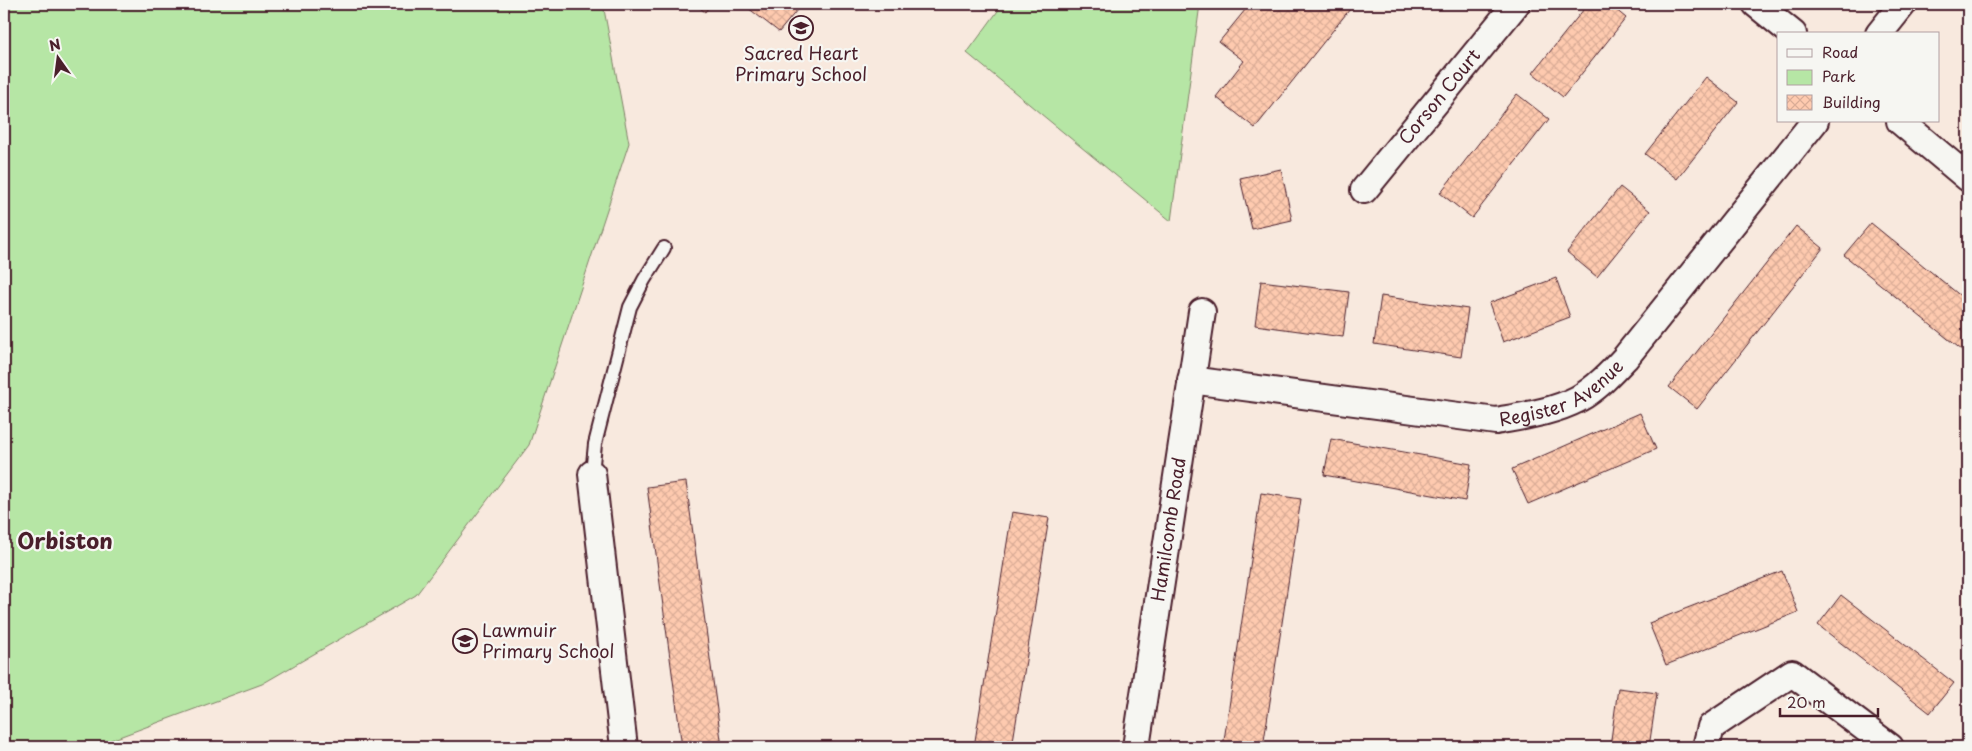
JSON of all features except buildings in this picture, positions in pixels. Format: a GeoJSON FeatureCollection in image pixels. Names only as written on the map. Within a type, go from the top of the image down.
{"type":"FeatureCollection","features":[{"type":"Feature","properties":{"kind":"street","name":"Corson Court"},"geometry":{"type":"LineString","coordinates":[[1364,190],[1516,4]]}},
{"type":"Feature","properties":{"kind":"street"},"geometry":{"type":"LineString","coordinates":[[1756,4],[1791,32]]}},
{"type":"Feature","properties":{"kind":"street"},"geometry":{"type":"LineString","coordinates":[[1881,32],[1903,4]]}},
{"type":"Feature","properties":{"kind":"street","name":"Register Avenue"},"geometry":{"type":"LineString","coordinates":[[1191,380],[1496,421],[1541,413],[1578,399],[1608,377],[1625,358],[1814,122]]}},
{"type":"Feature","properties":{"kind":"street"},"geometry":{"type":"LineString","coordinates":[[1901,122],[1968,178]]}},
{"type":"Feature","properties":{"kind":"street","name":"Hamilcomb Road"},"geometry":{"type":"LineString","coordinates":[[1136,747],[1202,312]]}},
{"type":"Feature","properties":{"kind":"street"},"geometry":{"type":"LineString","coordinates":[[592,474],[624,747]]}},
{"type":"Feature","properties":{"kind":"street"},"geometry":{"type":"LineString","coordinates":[[1706,747],[1711,727],[1792,673],[1890,747]]}},
{"type":"Feature","properties":{"kind":"lane"},"geometry":{"type":"LineString","coordinates":[[592,474],[595,444],[630,307],[664,248]]}},
{"type":"Feature","properties":{"kind":"green space"},"geometry":{"type":"Polygon","coordinates":[[[4,4],[603,4],[629,143],[529,445],[416,595],[262,684],[92,747],[4,747],[4,4]]]}},
{"type":"Feature","properties":{"kind":"green space"},"geometry":{"type":"Polygon","coordinates":[[[1003,4],[1200,4],[1171,221],[967,53],[1003,4]]]}},
{"type":"Feature","properties":{"kind":"place","name":"Sacred Heart Primary School"},"geometry":{"type":"Point","coordinates":[801,28]}},
{"type":"Feature","properties":{"kind":"place","name":"Lawmuir Primary School"},"geometry":{"type":"Point","coordinates":[465,641]}},
{"type":"Feature","properties":{"kind":"district","name":"Orbiston"},"geometry":{"type":"Point","coordinates":[65,541]}}]}
